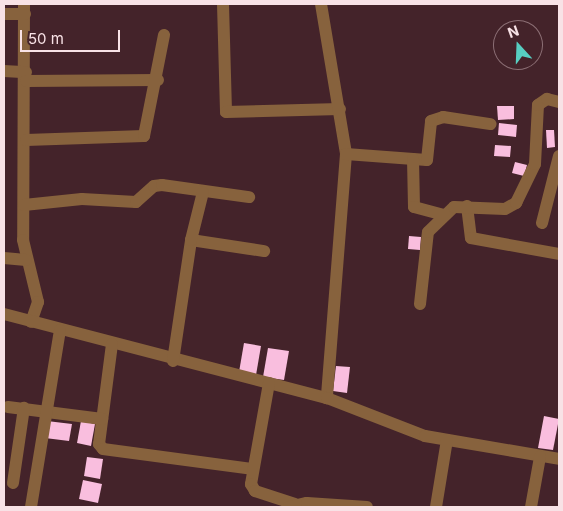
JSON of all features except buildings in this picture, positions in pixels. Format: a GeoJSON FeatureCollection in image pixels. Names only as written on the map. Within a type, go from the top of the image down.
{"type":"FeatureCollection","features":[{"type":"Feature","properties":{"kind":"street"},"geometry":{"type":"LineString","coordinates":[[223,4],[226,112],[340,109]]}},
{"type":"Feature","properties":{"kind":"street"},"geometry":{"type":"LineString","coordinates":[[321,4],[346,154],[326,398]]}},
{"type":"Feature","properties":{"kind":"street"},"geometry":{"type":"LineString","coordinates":[[4,14],[25,9],[26,140],[24,204],[26,260],[38,302],[31,322]]}},
{"type":"Feature","properties":{"kind":"street"},"geometry":{"type":"LineString","coordinates":[[26,140],[144,136],[158,80],[164,35]]}},
{"type":"Feature","properties":{"kind":"street"},"geometry":{"type":"LineString","coordinates":[[4,71],[26,77],[158,80]]}},
{"type":"Feature","properties":{"kind":"street"},"geometry":{"type":"LineString","coordinates":[[420,304],[425,240],[444,216],[454,207],[510,207],[535,164],[538,105],[548,99],[559,102]]}},
{"type":"Feature","properties":{"kind":"street"},"geometry":{"type":"LineString","coordinates":[[346,154],[413,159],[429,157],[430,125],[436,119],[490,124]]}},
{"type":"Feature","properties":{"kind":"street"},"geometry":{"type":"LineString","coordinates":[[537,150],[559,155],[542,223]]}},
{"type":"Feature","properties":{"kind":"street"},"geometry":{"type":"LineString","coordinates":[[413,159],[414,207],[444,216]]}},
{"type":"Feature","properties":{"kind":"street"},"geometry":{"type":"LineString","coordinates":[[24,204],[82,199],[136,202],[154,186],[162,185],[249,197]]}},
{"type":"Feature","properties":{"kind":"street"},"geometry":{"type":"LineString","coordinates":[[173,361],[191,240],[204,192]]}},
{"type":"Feature","properties":{"kind":"street"},"geometry":{"type":"LineString","coordinates":[[467,206],[471,238],[559,254]]}},
{"type":"Feature","properties":{"kind":"street"},"geometry":{"type":"LineString","coordinates":[[191,240],[264,251]]}},
{"type":"Feature","properties":{"kind":"street"},"geometry":{"type":"LineString","coordinates":[[4,258],[26,260]]}},
{"type":"Feature","properties":{"kind":"street"},"geometry":{"type":"LineString","coordinates":[[4,314],[173,361],[326,398],[374,420],[447,440],[559,459]]}},
{"type":"Feature","properties":{"kind":"street"},"geometry":{"type":"LineString","coordinates":[[31,507],[45,410],[60,330]]}},
{"type":"Feature","properties":{"kind":"street"},"geometry":{"type":"LineString","coordinates":[[112,344],[99,444],[109,453],[252,469]]}},
{"type":"Feature","properties":{"kind":"street"},"geometry":{"type":"LineString","coordinates":[[269,383],[252,469],[254,492],[292,506],[367,507]]}},
{"type":"Feature","properties":{"kind":"street"},"geometry":{"type":"LineString","coordinates":[[8,406],[102,419]]}},
{"type":"Feature","properties":{"kind":"street"},"geometry":{"type":"LineString","coordinates":[[13,483],[24,408]]}},
{"type":"Feature","properties":{"kind":"street"},"geometry":{"type":"LineString","coordinates":[[436,507],[447,440]]}},
{"type":"Feature","properties":{"kind":"street"},"geometry":{"type":"LineString","coordinates":[[531,507],[540,457]]}}]}
